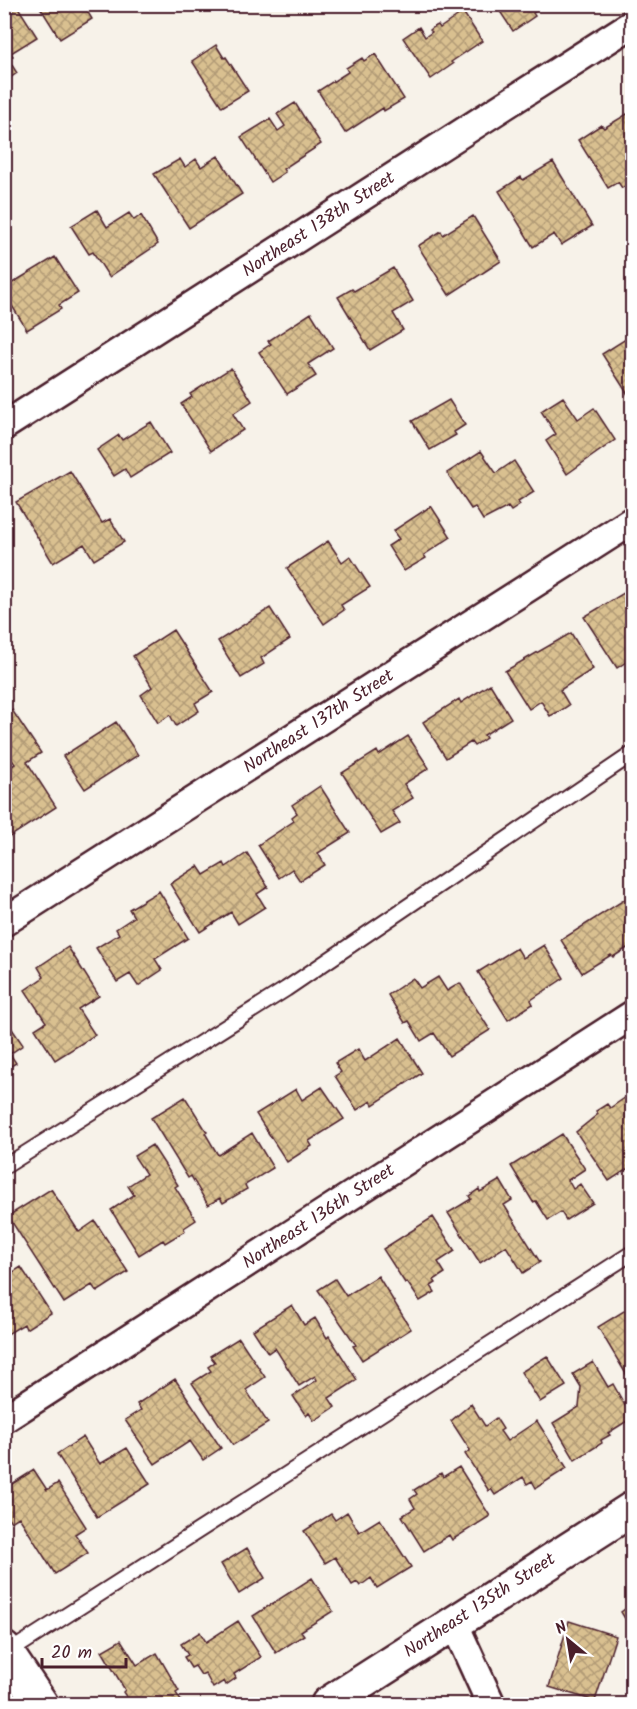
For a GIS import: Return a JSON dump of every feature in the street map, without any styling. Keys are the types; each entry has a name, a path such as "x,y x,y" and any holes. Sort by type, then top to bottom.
{"main road":[{"name":"Northeast 135th Street","path":"328,1704 633,1509"},
{"path":"5,1653 41,1704"}],"street":[{"name":"Northeast 138th Street","path":"4,426 633,24"},
{"name":"Northeast 137th Street","path":"4,922 633,521"},
{"name":"Northeast 136th Street","path":"4,1419 633,1015"},
{"path":"454,1623 491,1704"}],"lane":[{"path":"4,1167 286,989 633,754"},
{"path":"5,1653 633,1253"}],"building":[{"path":"8,4 16,4 37,37 11,53 13,56 8,59 17,73 4,82 4,7"},
{"path":"38,4 83,4 92,19 60,39"},
{"path":"495,4 546,4 533,13 535,16 513,31"},
{"path":"463,12 482,41 431,79 403,38 419,27 425,37 432,32 430,30 434,27 438,25 440,28"},
{"path":"216,45 248,91 222,107 192,61"},
{"path":"375,54 404,99 384,111 383,108 345,133 318,91 348,72 346,68 362,58 364,61"},
{"path":"295,103 321,144 283,169 285,172 270,182 241,137 270,119 278,131 285,126 277,114"},
{"path":"632,111 632,182 622,188 618,182 608,188 578,140 601,125 604,128"},
{"path":"218,156 242,194 189,228 154,174 180,159 185,167 196,159 201,167"},
{"path":"553,162 592,226 561,245 554,234 533,247 499,191 521,177 523,180"},
{"path":"97,210 107,227 129,213 134,220 141,215 158,244 109,277 93,252 89,254 71,226"},
{"path":"473,216 501,261 449,295 418,246 441,231 443,235"},
{"path":"55,257 78,293 59,305 61,309 27,330 4,293 4,288"},
{"path":"393,268 413,301 393,313 403,330 370,350 338,297 352,289 354,291"},
{"path":"311,313 333,348 308,364 316,376 287,394 259,352 271,344 268,341"},
{"path":"632,335 632,401 602,354"},
{"path":"231,368 252,401 233,414 243,430 211,451 181,404 192,397 190,394"},
{"path":"563,397 578,419 594,408 615,440 567,474 546,441 556,434 541,411"},
{"path":"449,400 465,425 454,432 456,435 430,450 412,421"},
{"path":"151,422 170,453 130,478 125,469 114,476 97,450 119,435 122,440"},
{"path":"481,451 496,473 514,461 534,492 518,502 520,505 511,511 508,507 483,520 475,507 471,509 447,473"},
{"path":"70,471 102,523 110,519 124,542 94,560 84,544 53,563 16,502"},
{"path":"431,506 451,537 424,555 426,558 404,571 388,546 399,539 393,531"},
{"path":"328,541 342,562 350,556 370,587 341,605 344,610 324,624 287,568"},
{"path":"632,588 632,658 617,668 584,617"},
{"path":"270,608 290,639 261,658 264,664 241,678 218,641"},
{"path":"173,630 213,692 195,703 199,711 176,726 170,715 158,723 141,695 152,687 133,656"},
{"path":"571,633 593,669 560,690 569,705 560,711 550,716 541,701 529,709 505,671"},
{"path":"490,684 511,718 484,735 486,738 474,746 471,742 446,758 423,722 459,699 461,703"},
{"path":"12,710 41,753 27,762 56,807 5,840 4,771 15,764 5,750 12,746 4,735 4,715"},
{"path":"116,722 138,755 85,789 63,756"},
{"path":"408,736 429,768 404,784 413,798 392,811 400,823 381,834 342,773 377,751 379,755"},
{"path":"320,786 350,833 318,853 325,865 300,881 292,869 279,878 258,845 294,821 292,817 297,813 292,805"},
{"path":"247,853 268,887 257,894 265,907 238,924 231,912 200,932 170,884 198,866 204,875 224,863 226,867"},
{"path":"159,891 188,938 155,959 162,970 138,986 130,974 117,982 96,948 119,934 116,929 134,917 129,909"},
{"path":"630,896 632,945 582,973 561,940"},
{"path":"544,945 564,978 531,1000 533,1004 508,1020 478,972 517,948 523,958"},
{"path":"68,947 99,996 78,1009 95,1035 55,1060 35,1029 46,1022 25,990 44,977 38,967"},
{"path":"438,977 447,991 460,983 490,1030 449,1056 434,1033 421,1041 409,1021 405,1023 388,995 413,978 420,988"},
{"path":"4,1017 23,1045 10,1054 16,1063 4,1070"},
{"path":"400,1038 422,1073 373,1105 371,1101 357,1110 335,1076 341,1072 335,1063 358,1049 365,1061"},
{"path":"322,1087 344,1119 309,1141 312,1146 287,1162 256,1114 296,1089 302,1100"},
{"path":"629,1095 632,1101 632,1166 609,1181 576,1132 598,1114 596,1111 607,1104 610,1108"},
{"path":"185,1097 207,1132 205,1133 218,1155 252,1133 273,1168 245,1185 247,1189 223,1203 220,1198 208,1205 191,1176 188,1178 151,1118"},
{"path":"562,1134 585,1169 568,1180 573,1189 580,1184 593,1203 566,1220 561,1212 548,1220 536,1201 533,1202 511,1166"},
{"path":"152,1145 178,1185 175,1187 196,1220 184,1228 185,1231 165,1243 163,1240 139,1255 111,1210 134,1195 128,1186 146,1174 134,1156"},
{"path":"500,1180 512,1200 504,1205 540,1262 523,1273 506,1246 480,1263 448,1213 471,1199 469,1196 479,1189 480,1192"},
{"path":"51,1189 79,1232 95,1221 128,1272 97,1292 92,1285 64,1303 8,1216"},
{"path":"433,1217 455,1251 438,1262 445,1273 434,1280 436,1283 431,1286 435,1292 420,1301 383,1249"},
{"path":"21,1267 51,1313 26,1329 24,1324 4,1336 4,1278"},
{"path":"378,1276 411,1329 362,1360 353,1346 356,1345 318,1290 335,1279 346,1296"},
{"path":"292,1305 304,1325 315,1318 357,1380 329,1398 335,1407 314,1421 309,1413 306,1416 293,1396 317,1380 315,1376 299,1386 275,1348 268,1353 253,1330"},
{"path":"632,1306 632,1384 598,1327"},
{"path":"239,1338 265,1377 246,1390 268,1423 233,1445 192,1383 211,1371 208,1367 215,1362 210,1356"},
{"path":"547,1356 566,1386 540,1402 521,1372"},
{"path":"593,1362 608,1387 613,1384 632,1418 608,1433 610,1435 601,1440 602,1443 575,1460 553,1423 579,1407 581,1387 573,1374"},
{"path":"175,1379 221,1448 203,1460 190,1441 155,1464 125,1420 141,1410 137,1404"},
{"path":"471,1404 485,1426 496,1418 503,1429 500,1431 507,1441 537,1421 567,1468 536,1488 532,1481 527,1484 523,1477 495,1495 491,1489 489,1491 465,1454 470,1450 451,1421"},
{"path":"83,1437 100,1464 127,1448 150,1484 97,1517 57,1454"},
{"path":"459,1467 490,1516 452,1540 449,1535 424,1551 402,1516 415,1508 410,1499 417,1494 414,1490 441,1473 443,1477"},
{"path":"34,1470 47,1490 58,1483 86,1527 75,1534 88,1553 55,1574 19,1517 11,1522 4,1511 4,1489"},
{"path":"347,1512 359,1532 380,1519 411,1567 377,1588 371,1578 360,1586 357,1582 352,1585 335,1557 325,1563 304,1531 331,1514 335,1520"},
{"path":"247,1548 265,1578 239,1594 221,1564"},
{"path":"312,1578 333,1611 301,1631 304,1635 276,1653 253,1616"},
{"path":"632,1604 632,1630 621,1612"},
{"path":"238,1621 261,1657 234,1674 236,1678 226,1685 224,1681 213,1688 205,1673 201,1675 195,1666 191,1668 184,1657 188,1655 181,1644 200,1632 206,1642"},
{"path":"569,1621 616,1636 595,1701 549,1687"},
{"path":"121,1640 137,1665 157,1653 179,1691 176,1693 183,1704 131,1704 102,1651"}]}
